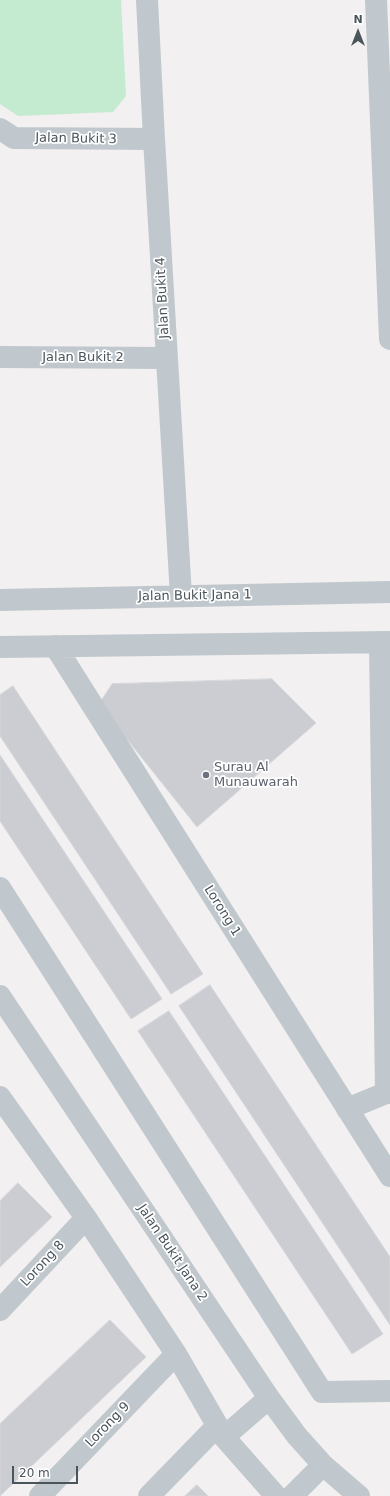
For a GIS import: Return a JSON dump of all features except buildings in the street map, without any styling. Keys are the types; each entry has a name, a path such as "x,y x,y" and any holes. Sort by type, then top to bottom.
{"street":[{"name":"Jalan Bukit 4","path":"147,0 166,358 181,596"},
{"path":"376,0 390,339"},
{"name":"Jalan Bukit 3","path":"0,129 14,138 154,139"},
{"name":"Jalan Bukit 2","path":"0,357 166,358"},
{"name":"Jalan Bukit Jana 1","path":"0,600 390,592"},
{"path":"0,647 385,642 388,1093 347,1109"},
{"name":"Lorong 1","path":"55,646 390,1176"},
{"path":"0,888 322,1392 390,1391"},
{"name":"Jalan Bukit Jana 2","path":"0,996 269,1398 297,1436 323,1465 359,1496"},
{"path":"0,1097 86,1218 176,1354 220,1432 276,1496"},
{"name":"Lorong 8","path":"0,1310 86,1218"},
{"name":"Lorong 9","path":"40,1496 176,1354"},
{"path":"149,1496 220,1432 269,1398"},
{"path":"292,1496 323,1465"}],"green space":[{"path":"0,0 121,0 126,96 113,112 18,116 0,104"}],"place":[{"name":"Surau Al Munauwarah","path":"206,775"}]}
